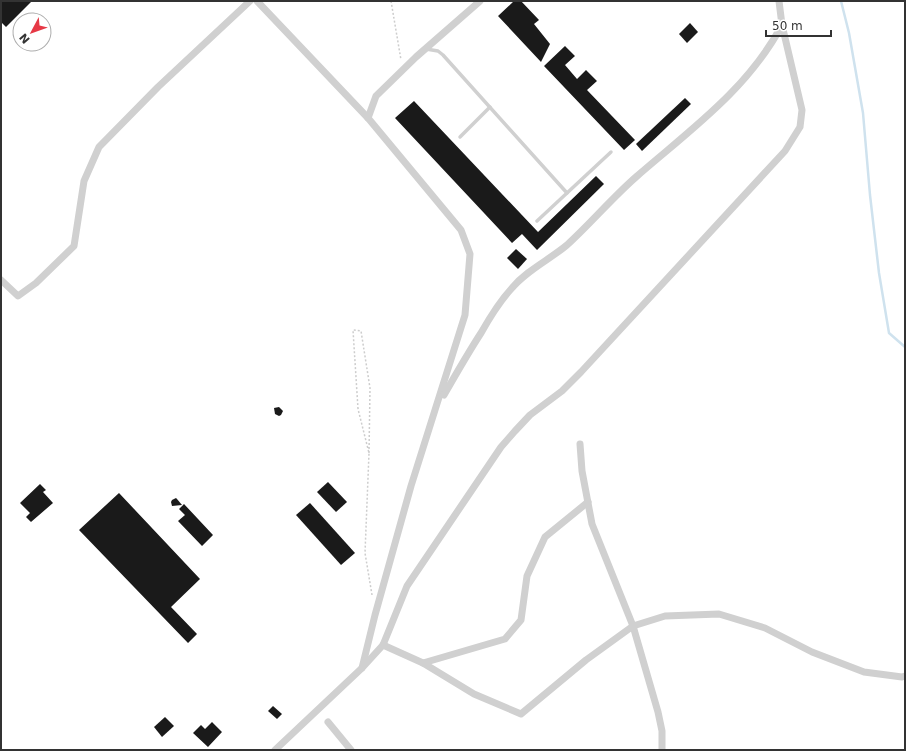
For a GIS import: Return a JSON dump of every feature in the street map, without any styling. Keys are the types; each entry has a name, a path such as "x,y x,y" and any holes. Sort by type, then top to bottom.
{"street":[{"path":"1,280 18,296 36,283 74,246 84,181 99,147 158,87 250,1"},
{"path":"257,1 368,118 461,230 470,254 465,315 437,408 424,441 375,615 362,668"},
{"path":"368,118 376,96 402,70 480,1"},
{"path":"275,750 362,668 383,646 407,586 501,447 530,415 562,391 581,372 785,151 800,127 802,110 782,25 779,1"},
{"path":"437,408 493,312 512,287 531,270 558,252 590,223 634,179 723,103 759,60 782,25"},
{"path":"580,444 582,471 592,524 634,626 658,712 662,731 662,750"},
{"path":"423,664 505,639 521,620 528,576 545,537 588,502"},
{"path":"383,646 423,664 474,694 521,714 586,660 634,626 665,616 719,614 765,628 812,652 864,672 902,677 905,676"},
{"path":"328,722 351,750"}],"lane":[{"path":"425,49 434,50 443,55 567,193"},
{"path":"460,137 490,107"},
{"path":"537,221 611,152"}],"path":[{"path":"391,1 402,70"},
{"path":"369,453 358,409 353,330 361,331 370,388 369,453 365,553 372,599"}],"building":[{"path":"1,1 32,1 21,12 12,12 12,21 6,27 1,22"},
{"path":"514,1 521,1 539,20 534,24 550,44 541,62 498,16"},
{"path":"690,23 698,32 687,43 679,34"},
{"path":"565,46 575,56 565,65 577,79 586,70 597,81 587,90 635,140 624,150 544,66"},
{"path":"685,98 691,104 642,151 636,144"},
{"path":"414,101 538,232 596,176 604,184 537,250 522,234 512,243 395,118"},
{"path":"516,249 527,259 518,269 507,258"},
{"path":"279,407 283,411 279,416 275,414 274,408"},
{"path":"328,482 347,502 336,512 317,492"},
{"path":"40,484 46,490 43,492 53,503 31,522 26,517 30,513 20,503"},
{"path":"119,493 200,579 171,607 197,634 188,643 79,530"},
{"path":"176,498 182,505 172,506 172,500"},
{"path":"310,503 355,553 341,565 296,515"},
{"path":"184,504 213,535 202,546 178,521 185,515 179,509"},
{"path":"273,706 282,714 277,719 268,711"},
{"path":"165,717 174,726 162,737 154,727"},
{"path":"212,722 222,732 208,747 193,733 201,725 205,729"}],"waterway":[{"path":"841,1 849,33 863,113 879,273 889,333 905,347"}]}
